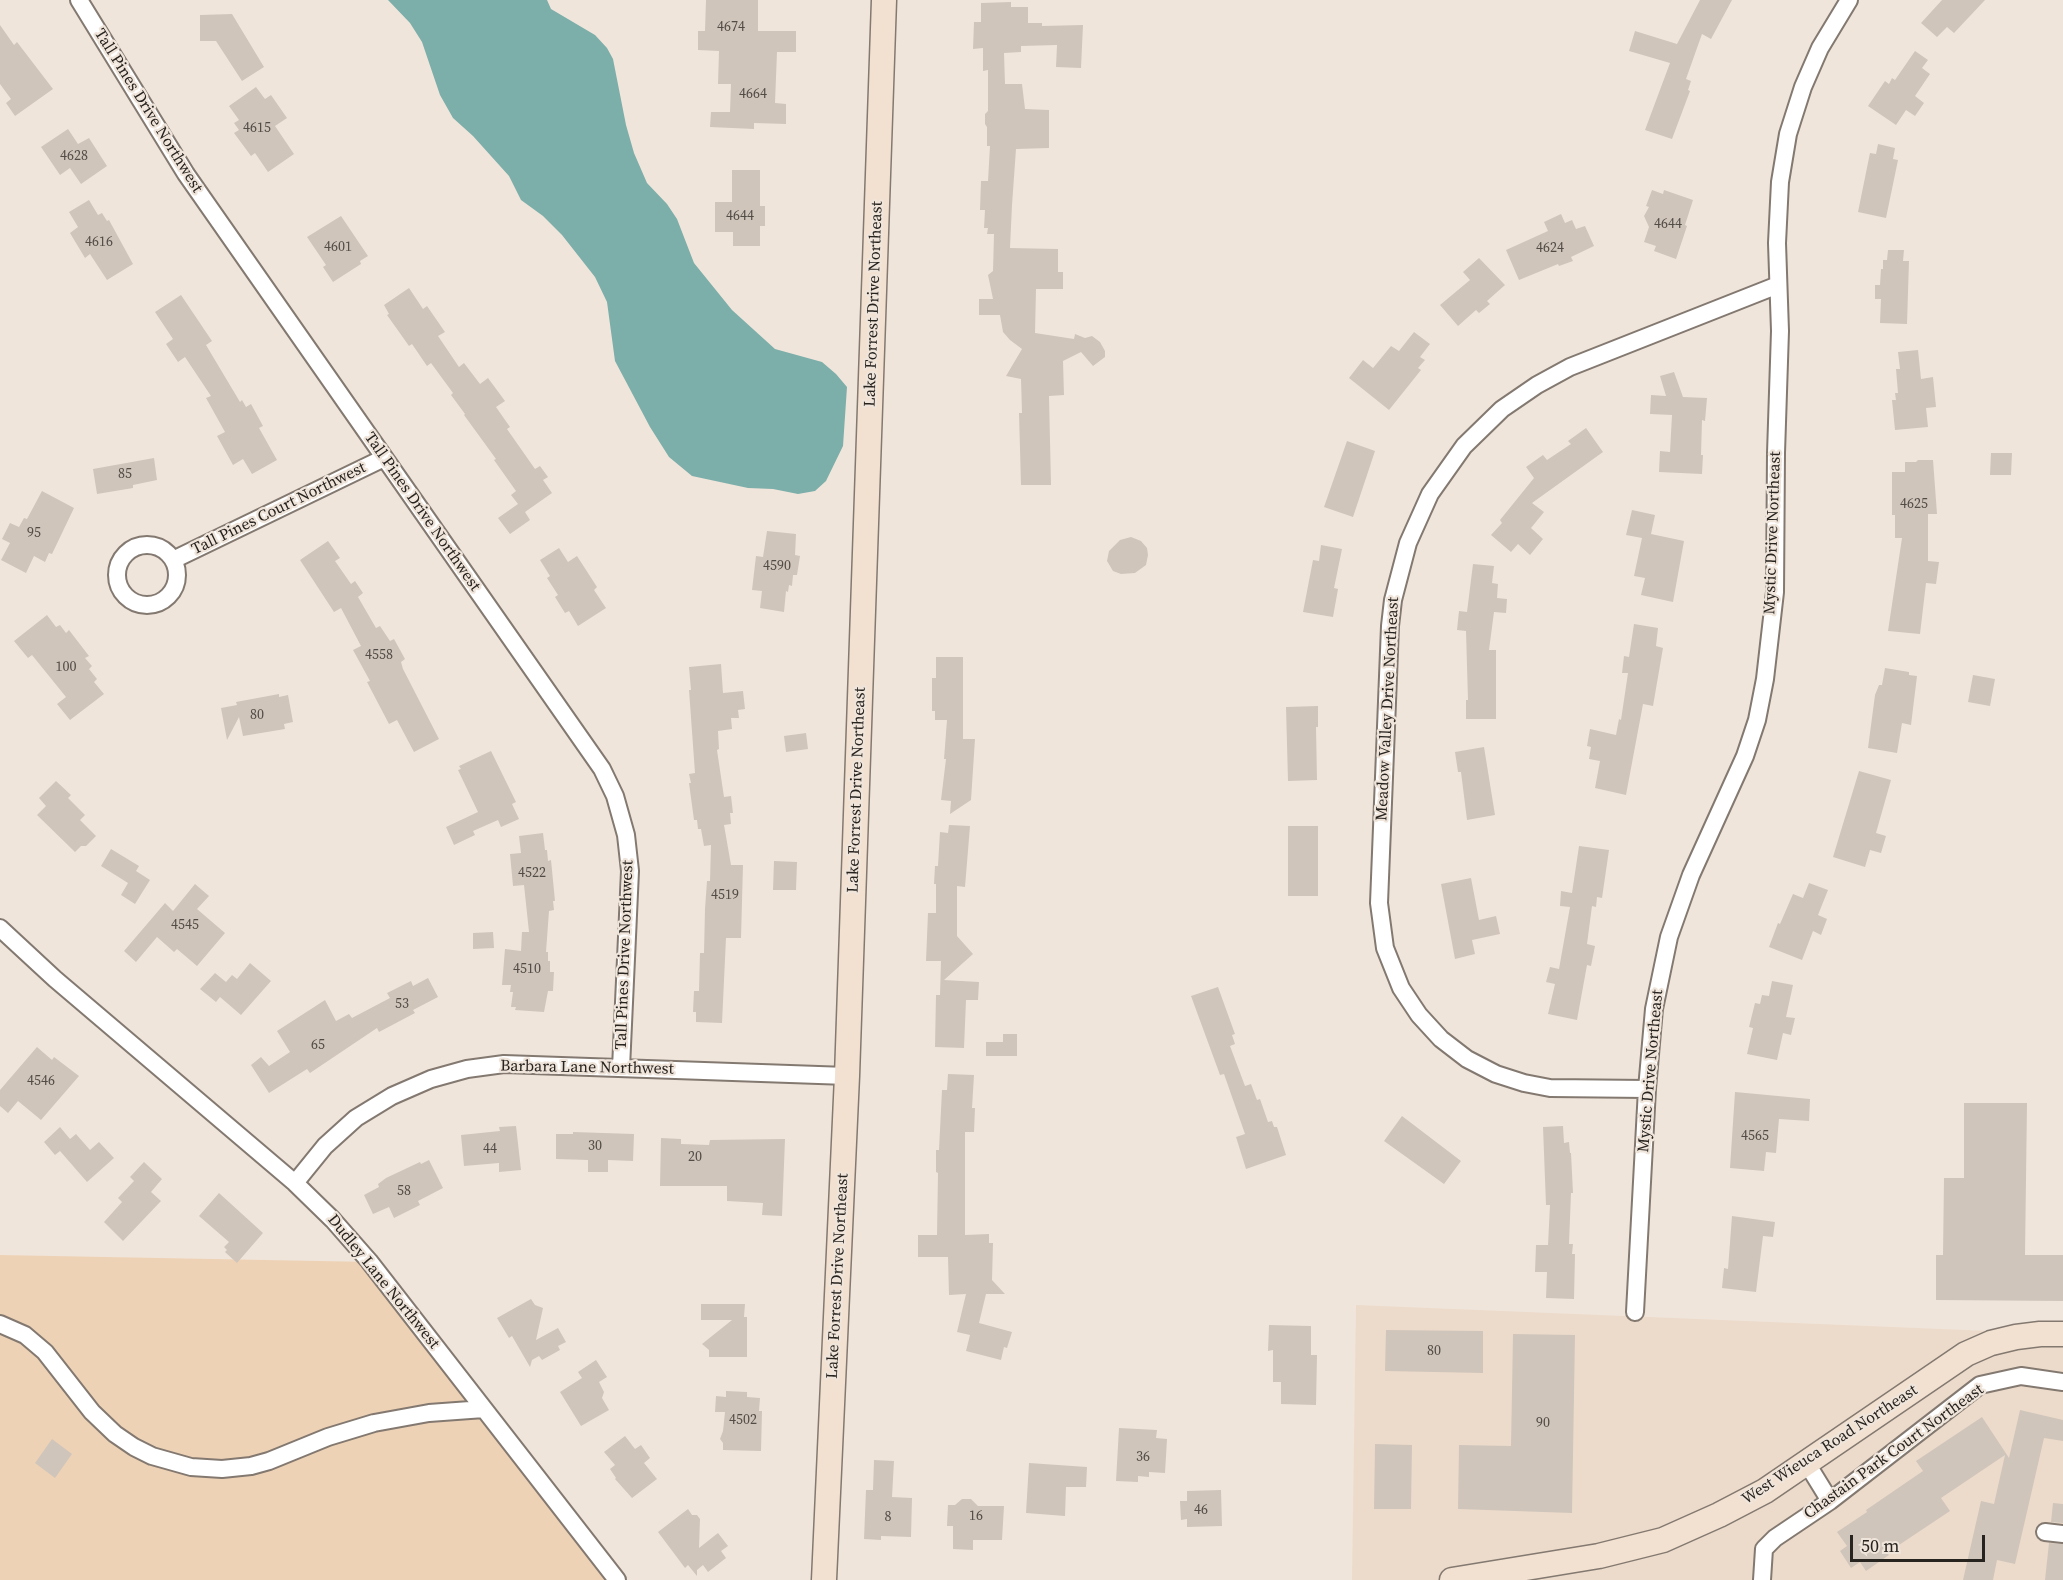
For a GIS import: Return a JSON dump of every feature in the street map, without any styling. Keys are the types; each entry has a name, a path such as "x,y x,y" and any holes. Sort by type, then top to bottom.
{"street":[{"name":"Tall Pines Drive Northwest","path":"79,0 186,174 602,769 615,796 626,835 630,871 621,1068"},
{"name":"Lake Forrest Drive Northeast","path":"824,1580 847,1076 884,0"},
{"name":"Mystic Drive Northeast","path":"1635,1312 1647,1089 1654,1009 1669,937 1691,874 1745,756 1757,720 1765,679 1774,592 1780,331 1777,243 1780,182 1788,134 1803,87 1820,48 1849,0"},
{"name":"Meadow Valley Drive Northeast","path":"1647,1089 1550,1088 1496,1074 1467,1059 1441,1040 1419,1015 1401,988 1385,948 1379,903 1393,600 1407,543 1430,494 1464,446 1502,409 1537,385 1570,367 1778,285"},
{"name":"Tall Pines Court Northwest","path":"174,560 384,458"},
{"name":"Dudley Lane Northwest","path":"0,928 55,980 295,1183 333,1220 369,1261 617,1580"},
{"name":"Barbara Lane Northwest","path":"295,1183 325,1146 356,1118 392,1096 431,1079 467,1069 504,1064 847,1076"},
{"path":"0,1324 25,1335 45,1352 93,1412 115,1434 152,1456 191,1467 222,1469 251,1466 328,1437 374,1424 429,1413 484,1409"},
{"name":"West Wieuca Road Northeast","path":"1452,1580 1599,1556 1663,1540 1765,1491 1966,1354 1991,1343 2016,1337 2063,1334"},
{"name":"Chastain Park Court Northeast","path":"1762,1580 1764,1549 1775,1538 1830,1501 1980,1385 2021,1376 2063,1382"},
{"path":"1806,1462 1830,1501"},
{"path":"2045,1532 2063,1534"}],"shaded area":[{"path":"0,1255 372,1262 610,1580 0,1580"},
{"path":"1356,1305 2063,1334 2063,1580 1352,1580"}],"water":[{"path":"388,0 547,0 551,9 595,35 607,48 613,59 634,153 647,183 667,204 677,219 694,263 732,310 775,349 822,362 847,387 843,446 826,481 815,491 798,494 773,489 748,488 692,476 669,457 650,427 615,361 607,302 595,277 562,235 543,216 521,200 509,176 473,136 453,118 440,95 422,42 410,23"}],"building":[{"path":"706,0 758,0 758,31 796,31 796,52 777,52 775,103 786,104 786,124 754,123 754,129 710,127 711,112 730,112 731,84 718,84 719,51 698,50 698,31 705,31"},
{"path":"1700,0 1732,0 1711,39 1702,34 1686,79 1691,81 1688,90 1690,91 1672,139 1645,130 1670,63 1629,51 1635,31 1677,44"},
{"path":"1942,0 1985,0 1954,33 1947,27 1937,37 1921,23"},
{"path":"1011,2 1011,7 1028,7 1028,23 1042,23 1042,26 1083,25 1081,68 1056,67 1057,45 1021,46 1021,52 1004,53 1005,84 1022,84 1025,109 1049,110 1049,148 1016,149 1012,205 1010,248 1058,249 1058,272 1063,272 1063,289 1036,289 1035,333 1074,339 1075,334 1085,338 1092,336 1100,342 1105,351 1105,357 1093,366 1081,352 1063,361 1064,395 1049,396 1051,485 1021,485 1019,413 1022,413 1021,379 1006,376 1022,349 1003,332 1000,315 979,315 979,299 993,299 988,275 993,271 994,234 987,234 988,228 984,228 985,210 980,210 981,181 988,181 990,146 987,146 985,124 985,114 988,111 988,70 983,71 983,48 973,49 974,22 981,22 981,3"},
{"path":"232,14 264,67 242,81 216,41 200,41 200,15"},
{"path":"0,25 14,45 17,42 53,89 15,116 6,103 11,99 0,84"},
{"path":"1915,51 1928,60 1922,68 1930,74 1915,96 1924,103 1915,116 1906,110 1896,125 1868,106 1885,81 1889,84 1892,78 1895,80"},
{"path":"256,87 265,99 271,95 287,118 275,126 294,154 268,172 255,153 251,156 234,133 239,130 234,123 239,120 229,106"},
{"path":"68,129 78,144 89,138 107,166 81,184 70,168 60,175 41,147"},
{"path":"1878,144 1895,148 1893,159 1898,160 1886,218 1858,212 1870,153 1876,154"},
{"path":"732,170 760,170 760,206 765,206 765,226 760,226 760,246 733,246 733,232 715,232 715,202 732,202"},
{"path":"1652,190 1663,194 1664,190 1693,200 1676,259 1654,251 1656,246 1644,242 1649,227 1644,216 1649,207 1646,206"},
{"path":"89,200 98,215 102,213 107,221 109,220 133,264 107,280 90,254 85,258 70,233 78,227 69,212"},
{"path":"1561,214 1565,223 1572,220 1576,229 1585,226 1594,246 1571,257 1573,261 1559,266 1558,264 1519,280 1506,250 1548,231 1544,222"},
{"path":"341,216 368,256 360,261 361,264 333,282 323,267 326,265 307,237"},
{"path":"1888,250 1904,250 1903,261 1909,261 1907,324 1880,323 1881,299 1875,299 1875,285 1880,285 1883,260 1887,260"},
{"path":"1479,258 1505,285 1487,301 1490,304 1479,313 1476,310 1458,326 1440,305 1470,280 1463,272"},
{"path":"409,288 423,309 427,306 445,332 438,336 459,367 464,363 480,384 488,378 505,401 496,407 510,427 507,429 535,469 540,466 548,477 543,480 552,493 525,512 530,520 510,534 498,518 518,504 511,495 516,491 451,395 453,393 431,363 427,366 412,344 409,346 387,315 389,314 384,305"},
{"path":"181,295 212,341 206,345 240,402 242,400 246,407 251,404 263,426 259,428 277,460 252,474 243,459 233,465 217,436 225,432 206,398 211,396 185,357 178,362 166,344 173,339 155,312"},
{"path":"1414,332 1430,344 1420,357 1425,360 1418,368 1421,370 1389,410 1349,378 1363,360 1373,368 1391,346 1399,351"},
{"path":"1918,350 1921,379 1933,377 1936,407 1926,408 1928,427 1895,430 1892,400 1896,400 1895,393 1898,393 1896,369 1900,369 1898,352"},
{"path":"1674,372 1683,397 1707,398 1705,421 1702,420 1702,474 1659,472 1660,451 1670,452 1672,415 1650,414 1651,395 1666,396 1660,376"},
{"path":"1586,428 1603,452 1532,503 1544,512 1531,528 1543,539 1530,555 1518,544 1511,552 1491,535 1502,523 1500,520 1534,478 1526,467 1543,455 1547,460 1571,444 1568,441"},
{"path":"1347,441 1375,451 1353,517 1324,507"},
{"path":"1991,453 2012,453 2011,475 1990,475"},
{"path":"154,458 157,480 133,485 133,488 97,494 93,469"},
{"path":"1933,460 1937,514 1928,514 1928,561 1939,562 1936,584 1926,583 1920,634 1888,631 1902,538 1895,538 1895,515 1892,515 1892,472 1905,472 1905,462"},
{"path":"42,491 74,508 52,554 49,553 45,562 34,556 26,573 1,560 10,543 2,539 10,523 19,527 24,518 27,519"},
{"path":"1632,510 1655,515 1651,534 1684,541 1673,602 1641,595 1645,578 1634,576 1642,538 1626,535"},
{"path":"767,531 796,534 795,555 800,556 797,575 793,575 792,586 789,585 788,592 786,591 784,612 760,608 762,591 752,590 756,556 763,557"},
{"path":"1131,537 1141,541 1147,548 1146,565 1135,573 1121,574 1113,571 1107,561 1109,551 1120,540"},
{"path":"328,541 340,558 335,561 351,584 355,581 363,593 358,597 376,628 380,626 390,641 394,639 405,659 401,662 403,669 439,739 414,752 397,720 389,724 367,682 370,681 353,650 361,646 341,608 334,612 300,560"},
{"path":"1321,545 1342,549 1334,588 1338,589 1333,617 1303,612 1313,560 1319,561"},
{"path":"559,548 568,562 577,556 597,587 594,590 606,608 578,626 569,611 565,613 555,597 558,595 547,578 550,576 540,560"},
{"path":"1473,564 1494,566 1492,583 1498,584 1497,598 1507,599 1506,613 1494,612 1489,650 1496,650 1496,719 1466,719 1466,700 1468,700 1466,631 1457,630 1459,611 1467,612"},
{"path":"47,615 56,627 60,625 66,633 69,630 89,656 85,658 92,666 89,669 97,679 94,682 104,694 70,720 57,704 66,697 32,655 28,658 14,641"},
{"path":"1634,624 1658,628 1656,646 1663,648 1653,706 1643,704 1626,795 1595,788 1600,761 1589,759 1591,747 1587,746 1590,729 1616,735 1619,719 1621,720 1628,673 1622,673 1624,656 1629,657"},
{"path":"936,657 963,657 963,739 975,739 971,800 950,814 951,801 941,800 946,759 944,759 947,720 935,720 935,711 932,711 932,678 936,678"},
{"path":"721,664 723,693 743,691 745,709 738,710 739,718 731,718 732,729 718,731 719,749 717,750 724,797 731,796 733,813 730,813 731,824 724,825 731,865 743,865 741,938 726,938 722,1023 696,1022 696,1012 693,1012 694,991 699,991 700,953 704,953 705,909 707,881 710,881 711,845 704,846 701,829 698,829 697,820 694,820 689,783 691,783 689,774 695,773 689,667"},
{"path":"1885,668 1909,672 1909,675 1917,676 1911,725 1902,723 1897,753 1868,748 1875,695 1879,685 1882,685"},
{"path":"1973,675 1995,679 1990,706 1968,702"},
{"path":"279,694 279,697 288,695 293,722 284,724 285,729 243,736 239,717 227,740 221,708 237,705 236,702"},
{"path":"1318,706 1317,780 1288,781 1286,707"},
{"path":"806,733 808,749 786,752 784,736"},
{"path":"1484,747 1495,815 1467,820 1461,772 1458,772 1455,752"},
{"path":"491,751 516,802 512,804 519,819 501,827 498,820 473,831 475,835 454,845 446,827 478,812 458,770 461,769 459,766"},
{"path":"1859,771 1891,780 1876,833 1886,836 1881,853 1870,850 1865,867 1833,857"},
{"path":"56,781 71,795 68,798 85,815 80,820 96,836 86,846 81,846 75,852 37,815 46,806 39,798"},
{"path":"949,825 970,826 965,887 957,886 957,936 973,954 944,980 979,982 978,1000 966,1000 964,1048 935,1047 936,995 940,995 941,961 926,961 928,913 936,913 936,884 934,884 935,866 938,866 940,832 948,833"},
{"path":"1288,826 1318,826 1318,896 1288,896"},
{"path":"543,833 548,861 551,860 555,901 553,901 554,910 549,911 546,952 548,952 548,961 550,961 550,972 554,972 553,991 548,991 544,1012 515,1010 516,1007 511,1007 513,992 510,992 511,985 502,985 505,949 521,951 522,932 529,932 524,885 513,886 510,854 521,853 519,836"},
{"path":"1579,846 1609,850 1602,898 1597,897 1596,907 1592,906 1587,944 1595,946 1591,966 1587,965 1577,1020 1548,1014 1555,984 1546,982 1550,967 1559,969 1570,907 1560,906 1561,891 1572,893"},
{"path":"111,849 139,866 136,871 150,880 135,904 121,895 128,883 101,866"},
{"path":"774,861 797,862 796,890 773,890"},
{"path":"1471,878 1479,920 1496,916 1500,934 1472,940 1475,954 1455,959 1441,884"},
{"path":"1809,883 1828,890 1818,915 1827,919 1821,935 1813,931 1802,960 1769,947 1793,894 1803,898"},
{"path":"195,884 209,896 197,909 225,933 197,966 177,949 174,952 157,937 136,962 124,951 165,903 173,911"},
{"path":"493,932 494,948 473,949 473,933"},
{"path":"250,963 271,981 241,1015 220,997 216,1002 200,989 215,973 226,982 232,975 237,979"},
{"path":"428,978 438,997 413,1010 415,1013 379,1032 377,1028 310,1073 307,1069 269,1093 251,1065 261,1057 269,1066 290,1052 277,1031 325,1000 336,1021 349,1014 352,1018 390,998 387,993 411,981 413,986"},
{"path":"1772,981 1793,985 1786,1017 1795,1018 1791,1035 1783,1033 1777,1060 1747,1054 1753,1028 1749,1027 1755,1003 1760,1004 1762,995 1769,996"},
{"path":"1218,987 1235,1034 1232,1035 1235,1044 1230,1046 1245,1086 1251,1084 1257,1100 1260,1099 1268,1122 1272,1121 1274,1127 1277,1127 1286,1155 1246,1169 1236,1137 1245,1134 1224,1074 1220,1075 1191,996"},
{"path":"1003,1034 1017,1034 1017,1056 986,1056 986,1042 1003,1042"},
{"path":"37,1047 52,1060 54,1057 79,1076 41,1120 18,1101 8,1113 0,1106 0,1090"},
{"path":"948,1074 974,1075 972,1108 975,1108 974,1132 965,1132 965,1235 989,1234 989,1243 993,1243 992,1280 1005,1294 986,1294 979,1323 1012,1332 1007,1348 1004,1347 1001,1360 966,1351 970,1335 957,1332 966,1294 949,1295 948,1257 918,1257 918,1235 937,1235 936,1150 939,1150 942,1090 947,1090"},
{"path":"1735,1092 1810,1099 1809,1121 1779,1119 1776,1153 1766,1152 1764,1171 1730,1168"},
{"path":"1964,1103 2027,1103 2025,1255 2063,1255 2063,1301 1936,1300 1936,1255 1943,1255 1944,1178 1964,1178"},
{"path":"1402,1116 1461,1161 1444,1184 1384,1141"},
{"path":"516,1126 521,1170 499,1172 499,1163 464,1166 461,1135 500,1131 499,1127"},
{"path":"1563,1126 1564,1143 1569,1142 1571,1153 1573,1193 1571,1193 1569,1244 1573,1244 1572,1254 1575,1254 1574,1299 1546,1298 1547,1272 1535,1272 1536,1245 1548,1245 1550,1205 1546,1205 1543,1127"},
{"path":"60,1127 70,1139 76,1134 90,1150 99,1142 114,1158 87,1182 60,1151 55,1155 44,1142"},
{"path":"573,1132 634,1134 633,1161 608,1160 608,1172 588,1172 588,1160 556,1159 556,1134 573,1134"},
{"path":"661,1138 681,1139 681,1144 709,1145 710,1140 785,1139 782,1216 762,1215 763,1203 727,1201 727,1186 660,1186"},
{"path":"429,1160 443,1188 418,1201 420,1205 394,1218 389,1207 373,1214 364,1195 379,1187 378,1184 386,1178"},
{"path":"144,1162 162,1179 151,1192 161,1201 123,1241 104,1222 122,1202 118,1198 134,1181 130,1177"},
{"path":"219,1193 263,1233 237,1263 225,1252 227,1250 224,1247 229,1242 199,1216"},
{"path":"1732,1216 1775,1222 1773,1237 1763,1236 1756,1292 1722,1288 1724,1268 1728,1269"},
{"path":"531,1299 535,1305 543,1308 536,1340 558,1328 566,1342 558,1346 560,1350 542,1360 539,1356 532,1360 530,1367 512,1336 509,1338 497,1318"},
{"path":"701,1304 745,1304 747,1357 709,1357 709,1350 702,1344 732,1320 701,1320"},
{"path":"1269,1325 1311,1326 1311,1355 1317,1355 1316,1405 1281,1404 1281,1382 1273,1382 1273,1350 1268,1351"},
{"path":"1386,1330 1483,1331 1483,1373 1385,1371"},
{"path":"1513,1334 1575,1335 1572,1513 1458,1509 1459,1445 1511,1446"},
{"path":"596,1360 607,1377 599,1382 604,1392 602,1398 609,1410 581,1426 560,1392 582,1378 578,1372"},
{"path":"726,1391 747,1392 747,1397 760,1398 761,1451 723,1450 723,1443 720,1439 725,1412 715,1412 716,1396 726,1397"},
{"path":"2020,1410 2063,1420 2063,1441 2044,1438 2015,1564 1997,1560 1993,1580 1963,1580 1981,1501 1994,1504 2005,1455 1941,1498 1950,1511 1887,1553 1889,1555 1866,1571 1860,1562 1851,1568 1840,1551 1847,1546 1837,1532 1923,1471 1916,1461 1982,1417 2009,1458"},
{"path":"1119,1428 1157,1430 1156,1438 1167,1439 1165,1473 1149,1472 1149,1477 1138,1476 1138,1482 1116,1481"},
{"path":"625,1436 635,1449 641,1445 650,1458 644,1463 657,1479 632,1498 615,1479 610,1469 615,1465 604,1452"},
{"path":"52,1439 72,1454 55,1478 35,1463"},
{"path":"1375,1444 1412,1445 1411,1509 1374,1509"},
{"path":"874,1460 894,1461 892,1497 912,1498 911,1537 881,1536 881,1540 864,1539 866,1490 873,1490"},
{"path":"1029,1463 1087,1467 1086,1487 1066,1487 1065,1516 1026,1513"},
{"path":"1221,1490 1222,1526 1187,1527 1187,1519 1181,1520 1180,1501 1187,1501 1187,1491"},
{"path":"962,1499 971,1499 978,1506 1004,1506 1002,1540 973,1540 973,1550 953,1549 953,1526 947,1526 948,1505 955,1505"},
{"path":"2053,1503 2063,1504 2063,1523 2051,1522"},
{"path":"688,1509 692,1515 697,1515 700,1519 699,1548 718,1533 728,1546 721,1551 726,1558 708,1572 703,1565 697,1570 697,1576 688,1565 685,1568 658,1532"},
{"path":"2049,1543 2063,1544 2063,1580 2045,1580"}]}
